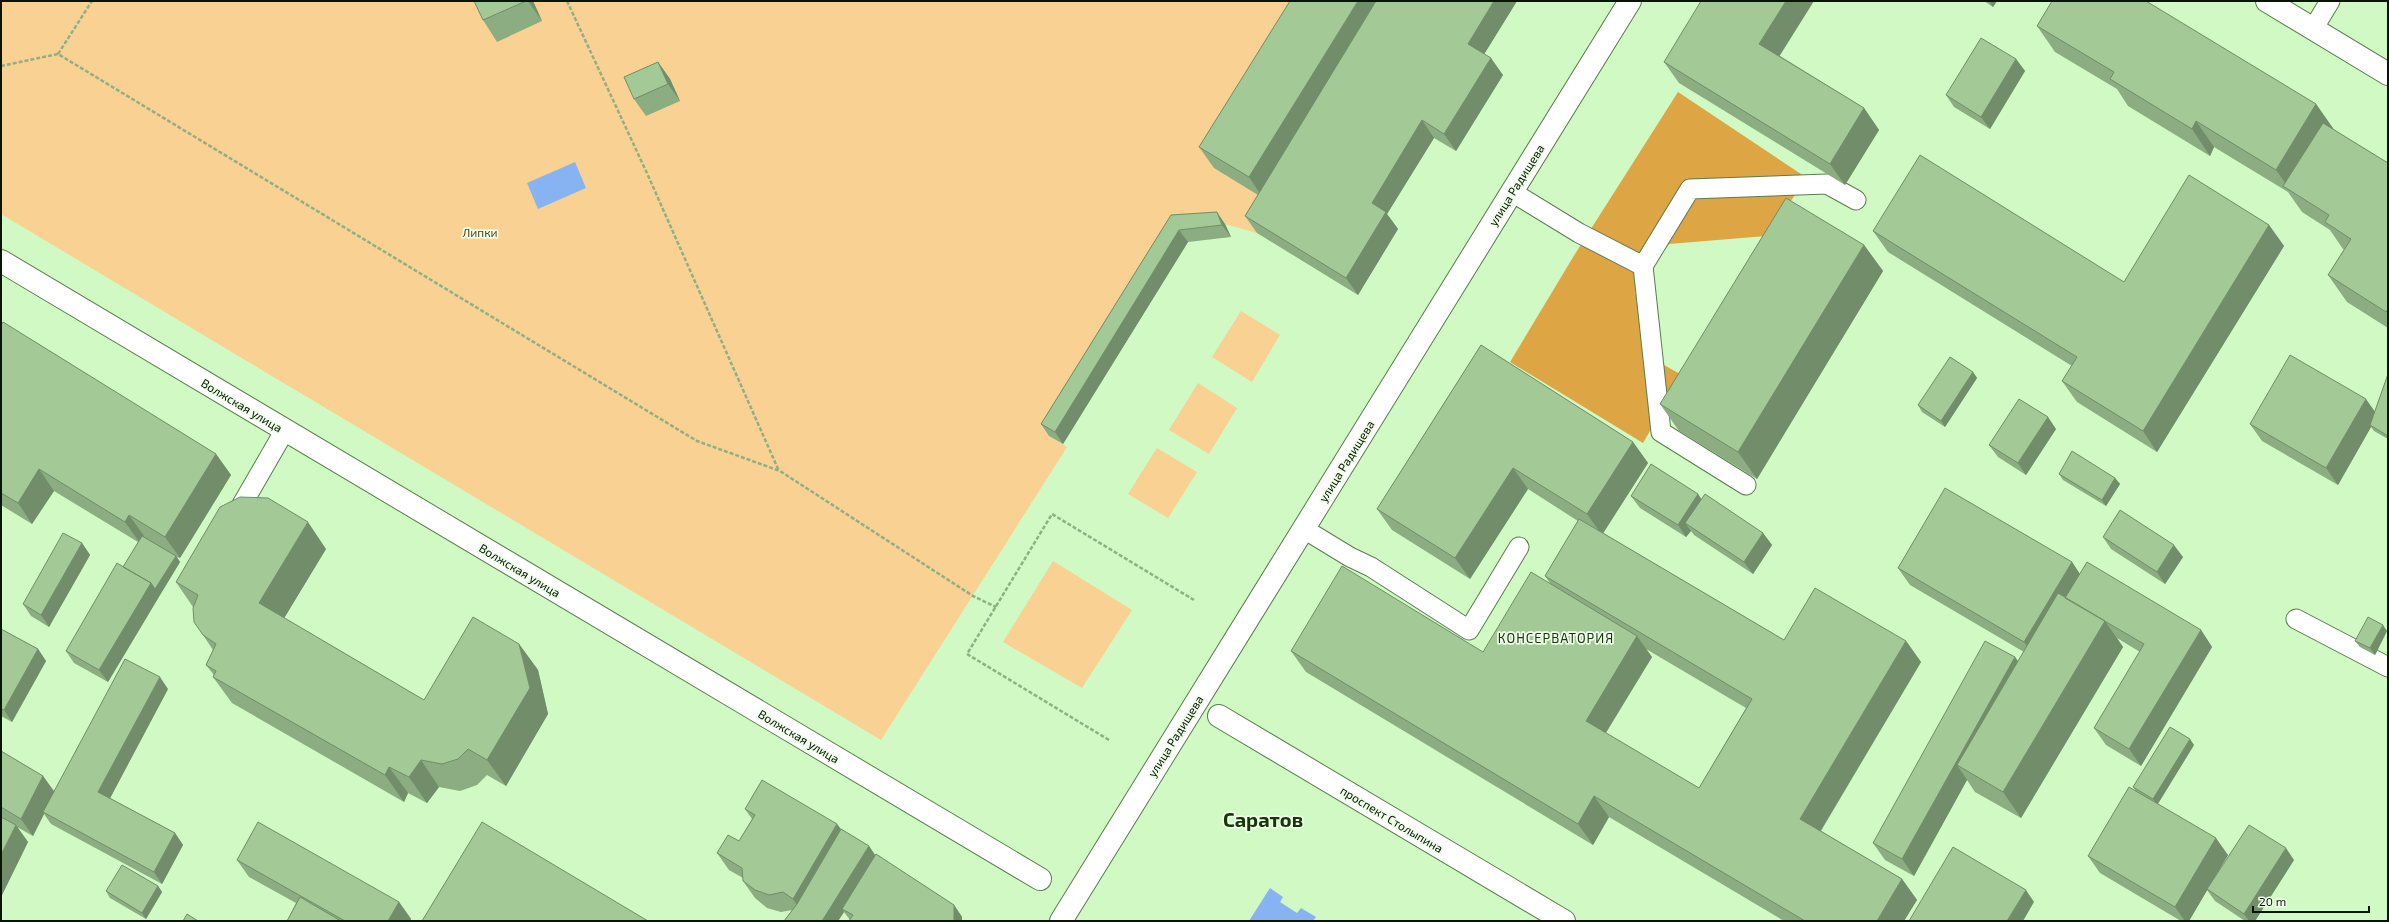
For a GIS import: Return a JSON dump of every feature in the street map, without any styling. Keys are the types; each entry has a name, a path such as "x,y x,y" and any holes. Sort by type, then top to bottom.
{"street":[{"name":"улица Радищева","path":"1061,921 1630,1"},
{"path":"2267,1 2388,74"},
{"name":"Волжская улица","path":"1,261 1040,879"},
{"name":"проспект Столыпина","path":"1219,716 1564,921"}],"lane":[{"path":"2312,29 2330,1"},
{"path":"1746,484 1661,432 1643,266 1690,189 1827,184 1856,200"},
{"path":"1512,192 1579,233 1643,266"},
{"path":"232,522 286,430"},
{"path":"1304,529 1350,557 1371,567 1469,630 1519,547"},
{"path":"2296,619 2388,667"}],"path":[{"path":"58,54 92,1"},
{"path":"567,1 646,171 780,471"},
{"path":"1,66 58,54 697,442 780,471 973,596 996,607"},
{"path":"1109,740 967,654 1052,514 1194,600"}],"green space":[{"name":"Липки","path":"1,1 1399,1 1257,233 1225,224 1179,227 1049,436 1067,447 881,740 1,214"},
{"path":"1241,311 1280,335 1252,382 1212,357"},
{"path":"1198,383 1237,408 1209,454 1169,430"},
{"path":"1157,448 1197,472 1168,518 1128,494"},
{"path":"1053,561 1132,610 1082,688 1003,642"}],"shaded area":[{"path":"1678,92 1807,178 1766,236 1669,244 1635,289 1644,354 1682,375 1643,443 1510,362 1575,254"}],"water":[{"path":"575,162 586,188 538,209 527,183"},
{"path":"1270,888 1283,897 1280,902 1297,913 1301,908 1316,917 1313,921 1249,921"}],"building":[{"path":"474,1 526,1 483,20"},
{"path":"1290,1 1358,1 1249,177 1199,147"},
{"path":"1376,1 1494,1 1468,44 1491,58 1444,134 1422,120 1372,203 1386,212 1346,278 1245,216"},
{"path":"1701,1 1786,1 1759,44 1864,108 1830,164 1664,62"},
{"path":"2052,1 2146,1 2316,104 2276,170 2196,121 2192,129 2110,79 2114,72 2037,26"},
{"path":"1981,38 2016,59 1981,117 1946,95"},
{"path":"658,62 668,84 634,99 624,77"},
{"path":"2323,123 2388,163 2388,309 2386,312 2328,275 2351,239 2325,222 2329,215 2283,186"},
{"path":"1920,155 2124,282 2189,175 2269,225 2143,431 2062,381 2077,357 1873,231"},
{"path":"1786,198 1864,245 1738,452 1660,404"},
{"path":"1217,212 1222,225 1179,230 1055,432 1041,424 1171,215"},
{"path":"3,322 216,454 165,537 129,515 125,522 39,469 18,503 1,493 1,325"},
{"path":"1481,345 1633,442 1587,514 1513,468 1455,558 1377,509"},
{"path":"2290,355 2366,399 2326,468 2250,424"},
{"path":"1950,357 1973,372 1941,421 1918,405"},
{"path":"2388,374 2388,436 2370,425"},
{"path":"2019,399 2048,417 2018,463 1989,445"},
{"path":"2072,451 2115,478 2102,500 2059,474"},
{"path":"1651,464 1698,494 1678,525 1631,496"},
{"path":"1945,488 2072,562 2024,642 1898,568"},
{"path":"1705,494 1763,533 1744,562 1685,523"},
{"path":"240,497 268,498 308,522 259,603 424,700 473,617 519,644 530,688 487,760 468,749 458,759 442,764 421,760 409,777 389,767 385,775 213,677 216,671 206,665 216,644 203,635 194,622 193,608 198,595 176,582 220,507"},
{"path":"2120,510 2174,545 2157,572 2103,537"},
{"path":"1579,519 1784,640 1815,588 1906,641 1800,819 1902,879 1877,921 1805,921 1594,796 1578,824 1291,651 1342,566 1483,652 1531,572 1637,636 1586,721 1699,788 1752,699 1545,576"},
{"path":"63,533 82,543 41,615 23,604"},
{"path":"142,536 176,556 155,589 151,583 123,567"},
{"path":"2087,562 2201,630 2129,749 2094,728 2144,644 2065,598"},
{"path":"117,563 151,583 99,670 66,651"},
{"path":"2058,593 2105,621 2003,792 1957,765"},
{"path":"2368,617 2383,625 2370,648 2355,641"},
{"path":"1,629 38,649 4,710 1,709"},
{"path":"1985,641 2015,657 1902,859 1873,843"},
{"path":"125,659 160,677 98,792 175,833 154,872 43,812"},
{"path":"2170,727 2190,739 2153,799 2133,787"},
{"path":"1,751 43,776 21,819 1,807"},
{"path":"762,780 837,824 793,899 783,892 769,895 755,890 743,881 742,868 717,853 728,835 739,841 755,815 745,809"},
{"path":"2129,787 2216,838 2175,907 2088,856"},
{"path":"1,817 16,825 1,855"},
{"path":"258,822 399,902 388,921 345,921 237,860"},
{"path":"482,822 648,921 422,921"},
{"path":"2249,825 2286,848 2244,914 2207,889"},
{"path":"841,829 869,846 822,921 784,921 797,904"},
{"path":"1953,847 2026,890 2007,921 1909,921"},
{"path":"876,854 954,905 954,921 849,921 853,915 842,909"},
{"path":"122,865 158,886 142,913 106,891"},
{"path":"300,897 341,921 287,921"},
{"path":"187,914 198,921 183,921"}],"district":[{"name":"КОНСЕРВАТОРИЯ","path":"1556,638"},
{"name":"Саратов","path":"1263,819"}]}
